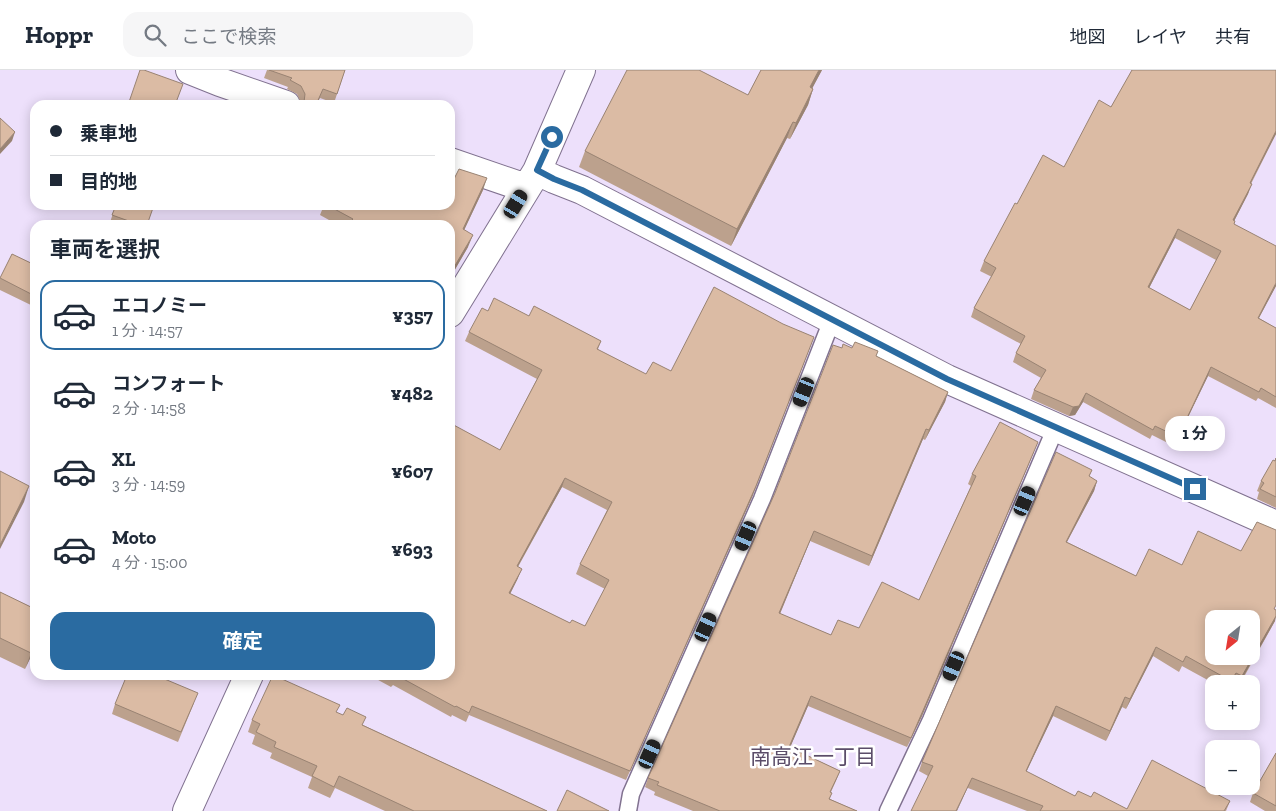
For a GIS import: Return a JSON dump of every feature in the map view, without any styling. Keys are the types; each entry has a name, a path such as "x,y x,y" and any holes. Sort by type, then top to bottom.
{"street":[{"path":"190,70 272,100"},
{"path":"455,305 531,179 581,70"},
{"path":"455,163 531,179 554,179 582,190 947,379 1276,525"},
{"path":"187,811 247,680"}],"lane":[{"path":"628,811 631,794 762,499 832,320"},
{"path":"888,811 938,702 1056,427"}],"building":[{"path":"140,70 183,84 177,100 130,100"},
{"path":"269,70 345,70 337,94 323,89 318,100 304,100 305,94 301,86 290,80 292,78"},
{"path":"627,70 699,70 748,95 761,70 819,70 810,87 813,89 796,123 793,122 737,229 585,151"},
{"path":"1132,70 1276,70 1276,131 1233,220 1235,221 1234,224 1276,246 1276,283 1258,318 1276,328 1276,397 1261,388 1259,392 1211,367 1178,437 1155,426 1153,430 1086,393 1079,406 1073,407 1034,390 1046,370 1016,353 1025,336 974,308 996,268 984,261 1043,155 1064,167 1099,100 1111,107","holes":["1178,229 1221,251 1190,310 1148,287"]},
{"path":"0,118 15,132 0,149"},
{"path":"459,169 487,178 463,229 473,235 455,266 455,220 352,220 336,210 455,210 455,177"},
{"path":"114,210 152,210 149,220 126,220 112,215"},
{"path":"12,254 30,263 30,293 0,278"},
{"path":"714,287 783,324 814,337 756,486 630,771 472,706 469,713 405,680 455,680 455,426 500,450 542,370 469,332 482,308 488,311 494,298 529,316 534,306 601,341 597,349 646,374 653,362 671,371","holes":["565,478 612,502 580,564 609,580 585,626 572,620 570,623 509,593 522,569 517,566"]},
{"path":"855,342 878,351 876,356 948,392 929,430 926,429 872,556 814,531 779,613 831,635 838,620 859,628 882,582 919,600 976,476 972,474 1000,422 1038,442 911,738 811,696 789,747 840,771 830,792 832,793 829,799 857,811 720,811 657,785 659,782 648,778 775,493 833,345 842,348 843,344 852,348"},
{"path":"1056,452 1092,470 1089,476 1097,481 1066,542 1136,576 1149,549 1182,565 1198,531 1241,551 1257,522 1276,530 1276,605 1274,609 1276,610 1276,616 1260,644 1260,610 1205,610 1205,665 1248,665 1243,675 1236,673 1235,675 1220,675 1186,656 1183,662 1156,647 1130,699 1125,697 1110,731 1056,706 1026,771 1075,796 1078,791 1091,797 1094,792 1127,809 1152,760 1205,788 1205,795 1219,795 1230,801 1224,811 1040,811 1043,806 972,778 956,811 911,811 933,766 922,762"},
{"path":"1276,458 1276,497 1260,489 1264,483 1261,481"},
{"path":"0,471 29,486 0,545"},
{"path":"0,592 30,607 30,653 0,638"},
{"path":"125,680 167,680 198,693 181,732 115,704"},
{"path":"271,680 284,680 340,705 336,712 343,715 347,708 366,717 362,725 547,811 414,811 339,776 334,787 312,776 317,766 274,747 276,742 256,732 260,724 252,720"},
{"path":"1276,753 1276,806 1257,795 1260,795 1260,781"},
{"path":"567,790 609,811 557,811"}],"district":[{"name":"南高江一丁目","path":"813,756"}],"route":[{"path":"552,137 537,170 582,190 947,379 1195,489"}]}
